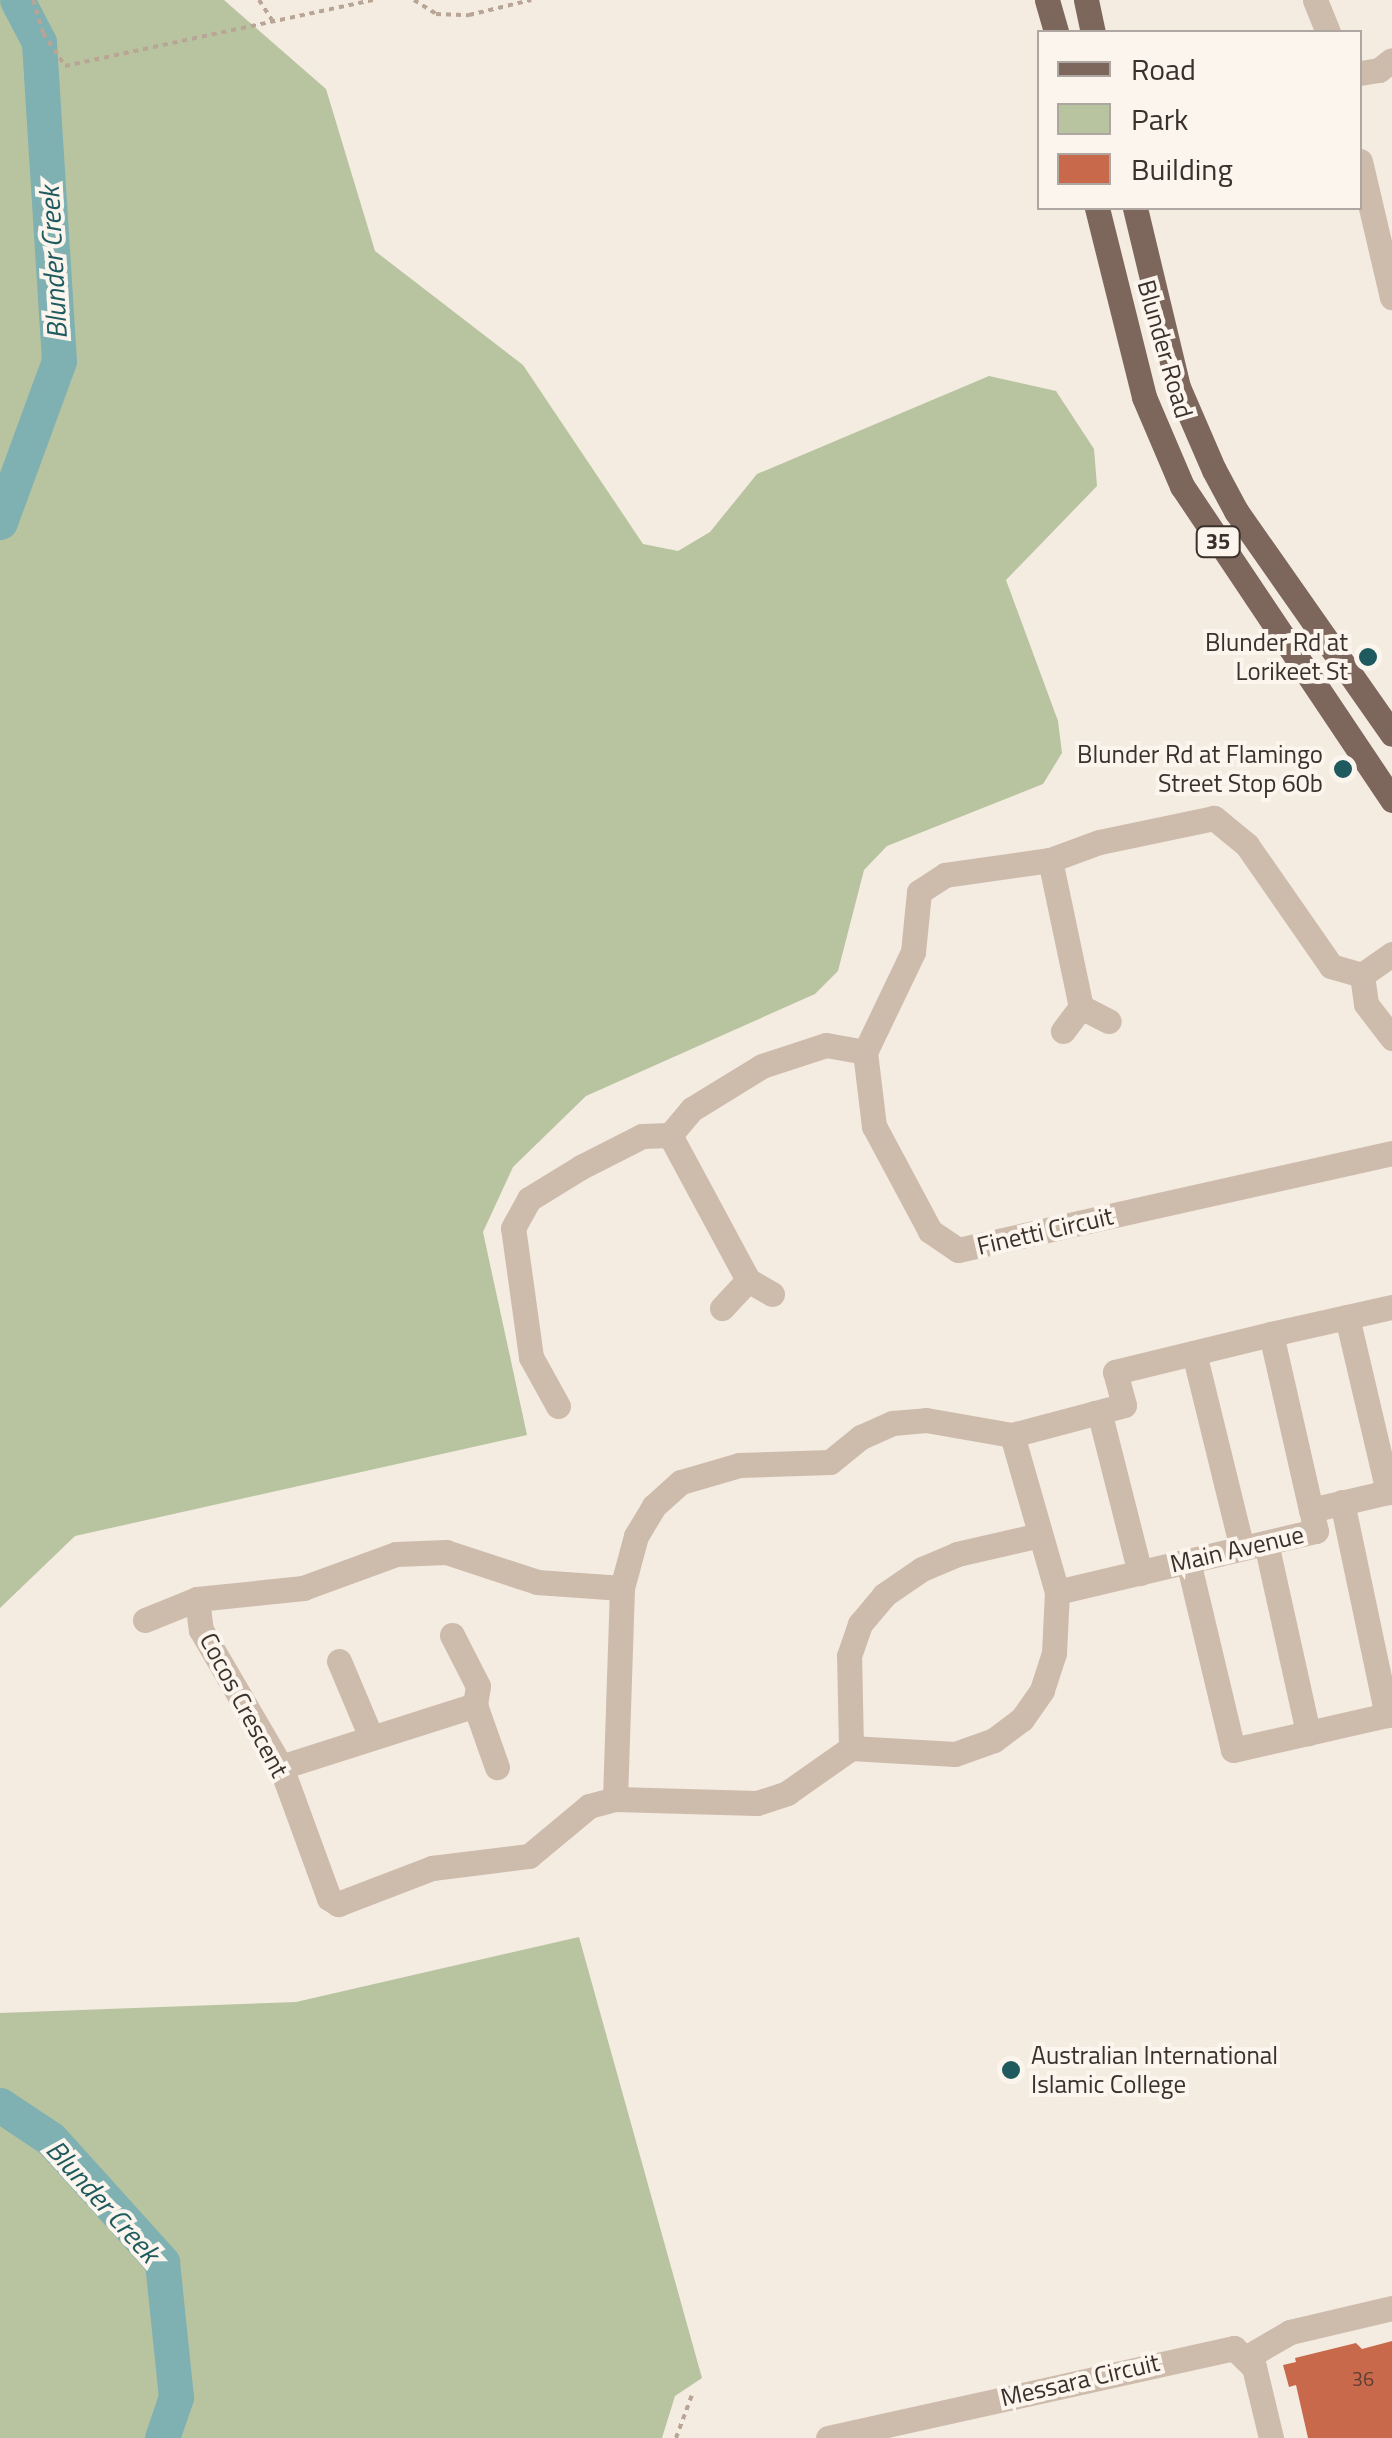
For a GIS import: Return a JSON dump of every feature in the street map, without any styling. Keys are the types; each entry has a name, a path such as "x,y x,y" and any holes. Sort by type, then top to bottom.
{"main road":[{"path":"1048,0 1056,30"},
{"path":"1086,0 1094,30"},
{"name":"Blunder Road","path":"1097,210 1144,397 1182,486 1392,800"},
{"name":"Blunder Road","path":"1135,210 1178,386 1214,470 1236,510 1392,734"}],"street":[{"path":"1315,0 1327,30"},
{"path":"1362,73 1379,70 1392,60"},
{"path":"1362,169 1392,297"},
{"path":"558,1406 531,1356 513,1228 529,1199 642,1136 670,1135 692,1109 762,1066 826,1045 865,1052 913,952 920,892 945,875 1050,860 1100,842 1214,818 1247,845 1331,966 1362,975"},
{"path":"1050,860 1081,1006 1063,1032"},
{"path":"1362,975 1391,954"},
{"path":"1362,975 1366,1004 1392,1038"},
{"path":"1081,1006 1109,1021"},
{"name":"Finetti Circuit","path":"865,1052 874,1126 930,1232 958,1250 1392,1153"},
{"path":"670,1135 748,1280 772,1294"},
{"path":"722,1308 748,1280"},
{"path":"615,1799 622,1588 636,1536 654,1506 680,1482 739,1465 830,1462 861,1437 893,1423 926,1420 1012,1435 1124,1405 1114,1372 1392,1307"},
{"path":"1347,1317 1390,1491"},
{"path":"1271,1334 1311,1510"},
{"path":"1194,1353 1308,1733"},
{"path":"1095,1412 1101,1419 1140,1572"},
{"path":"1012,1435 1057,1592 1054,1653 1042,1690 1022,1719 994,1740 955,1754 851,1748 849,1656 860,1624 884,1595 922,1569 958,1554 1040,1534"},
{"name":"Main Avenue","path":"1057,1592 1316,1531 1311,1510 1390,1491"},
{"path":"1188,1561 1232,1750 1390,1714 1342,1502"},
{"path":"145,1620 197,1599 303,1588 396,1554 446,1552 537,1582 622,1588"},
{"name":"Cocos Crescent","path":"197,1599 201,1630 281,1767 328,1898 338,1904 432,1868 530,1856 589,1806 615,1799 758,1803 787,1793 851,1748"},
{"path":"452,1635 478,1686 475,1705 497,1767"},
{"path":"339,1662 371,1736"},
{"path":"281,1767 475,1705"},
{"path":"1271,2438 1248,2357 1290,2332 1392,2308"},
{"name":"Messara Circuit","path":"828,2438 1213,2350 1234,2348 1248,2357"}],"path":[{"path":"34,0 43,33 65,66 374,0"},
{"path":"260,0 274,23"},
{"path":"414,0 436,14 469,15 531,0"},
{"path":"676,2438 692,2392"}],"green space":[{"path":"0,0 224,0 326,89 375,251 523,365 643,544 678,551 710,532 757,474 989,376 1056,391 1094,449 1097,486 1006,580 1058,721 1062,753 1043,784 887,846 864,870 838,971 815,994 586,1096 513,1167 483,1232 527,1435 75,1536 0,1608"},
{"path":"579,1937 702,2378 675,2396 662,2438 0,2438 0,2013 296,2002"}],"building":[{"path":"1392,2341 1392,2438 1308,2438 1296,2385 1289,2387 1283,2365 1296,2362 1295,2358 1356,2343 1362,2349"}],"waterway":[{"name":"Blunder Creek","path":"0,522 59,361 39,42 17,0"},
{"name":"Blunder Creek","path":"0,2105 51,2139 162,2262 176,2397 162,2438"}],"place":[{"name":"Blunder Rd at Lorikeet St","path":"1368,657"},
{"name":"Blunder Rd at Flamingo Street Stop 60b","path":"1343,769"},
{"name":"Australian International Islamic College","path":"1011,2070"}]}
